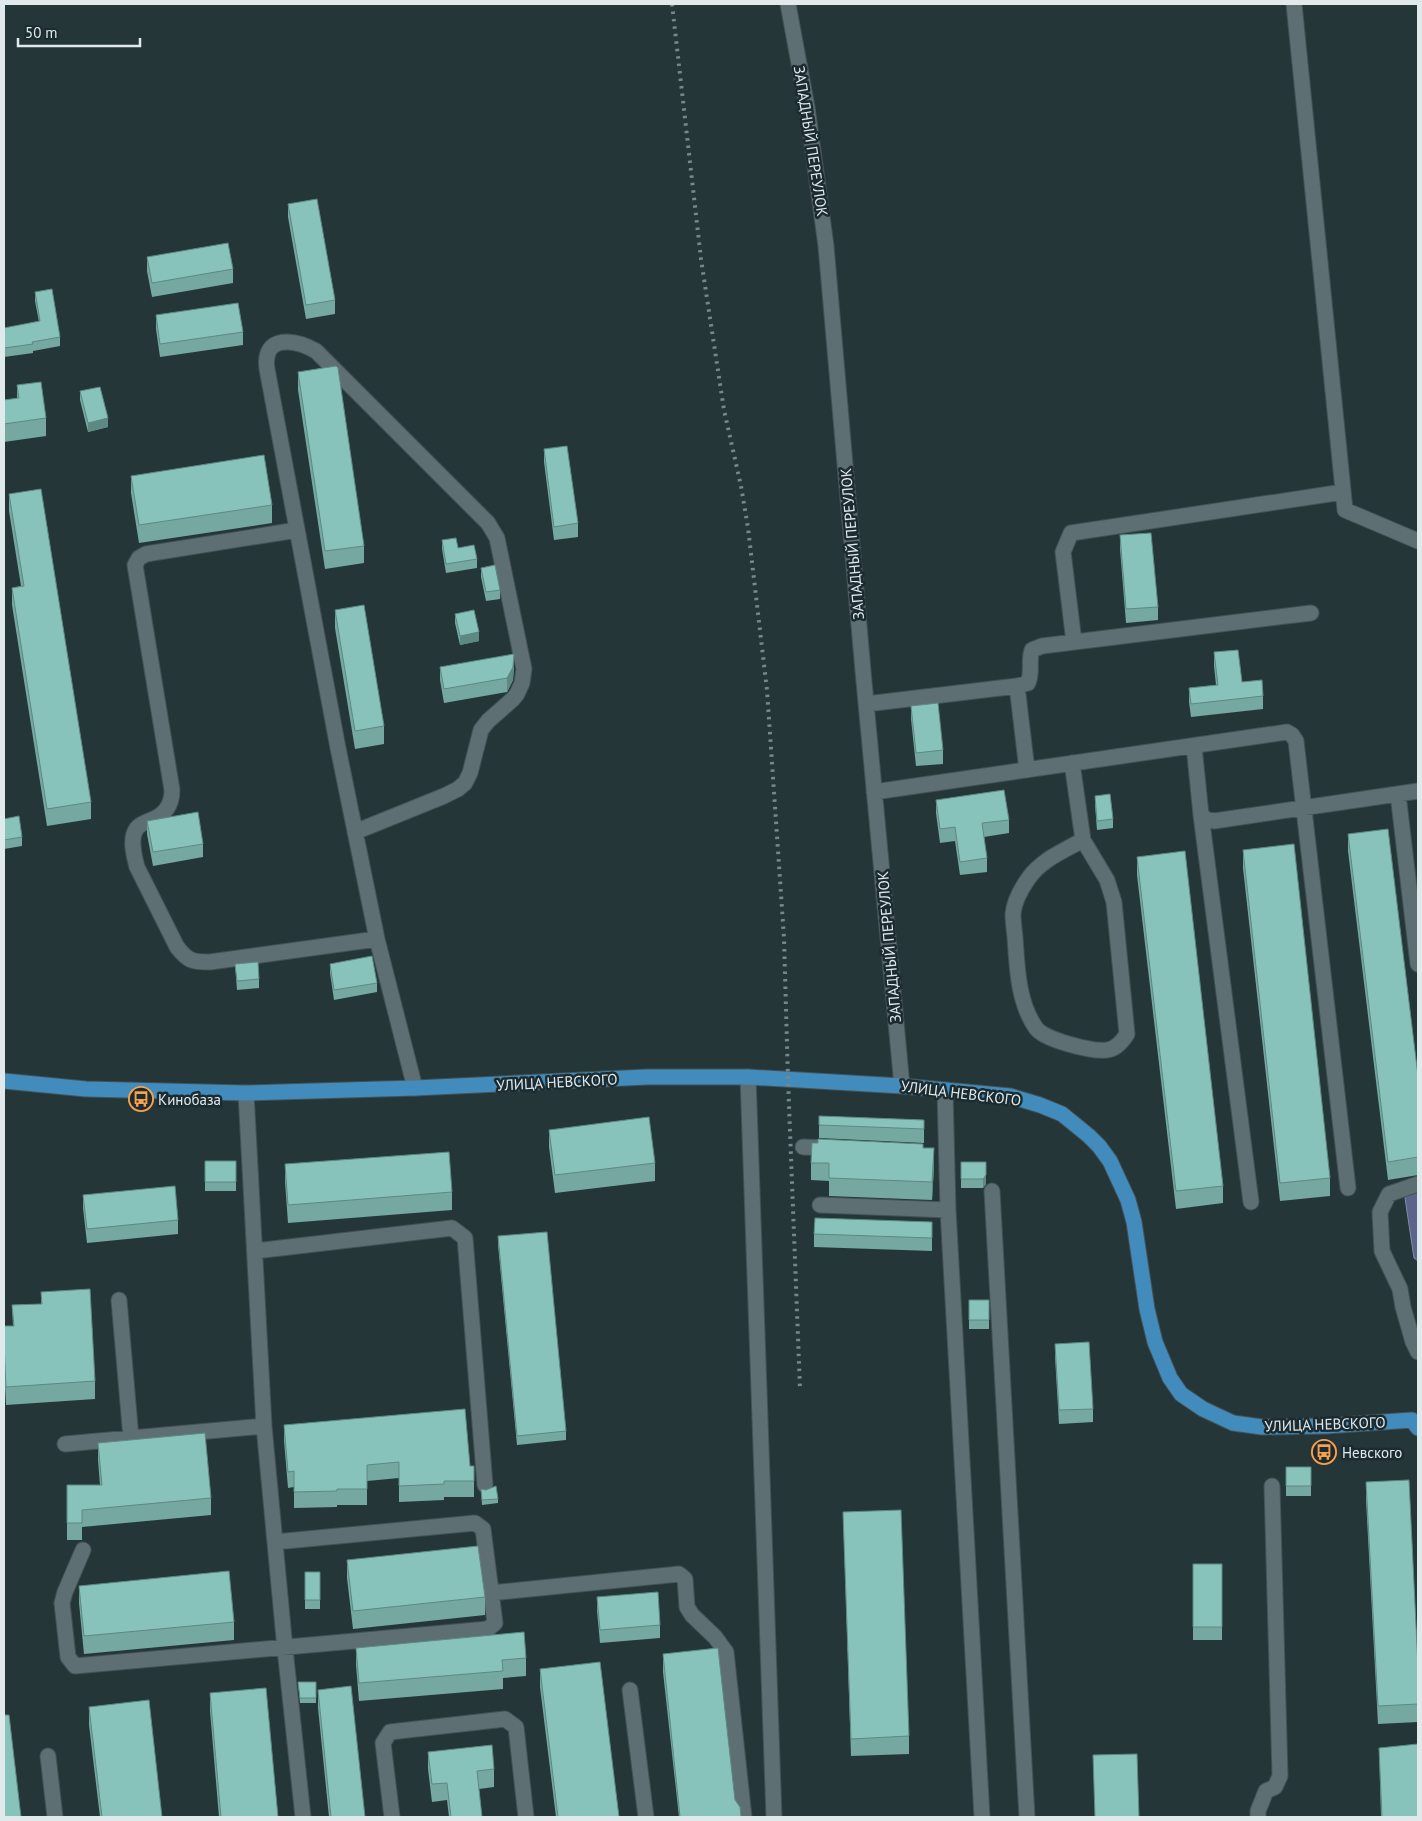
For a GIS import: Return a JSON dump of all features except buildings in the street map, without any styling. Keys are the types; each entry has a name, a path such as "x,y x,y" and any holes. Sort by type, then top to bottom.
{"main road":[{"name":"УЛИЦА НЕВСКОГО","path":"4,1081 86,1089 246,1093 415,1088 647,1077 748,1077 902,1086 1010,1096 1062,1114 1076,1124 1099,1146 1110,1161 1128,1200 1134,1222 1147,1309 1155,1342 1170,1378 1181,1394 1203,1409 1232,1423 1262,1428 1416,1423"}],"street":[{"name":"ЗАПАДНЫЙ ПЕРЕУЛОК","path":"788,4 807,107 826,246 902,1086"},
{"path":"1294,4 1345,510 1418,540"},
{"path":"355,832 444,796 465,783 470,773 481,730 517,694 524,669 497,538 488,523 316,351 304,344 281,342 272,345 269,349 266,363 355,832 377,939 415,1088"},
{"path":"1074,642 1063,552 1071,533 1343,492"},
{"path":"297,530 146,554 139,558 135,565 172,790 172,800 167,810 137,828 133,844 134,857 136,867 177,947 185,957 194,962 210,962 377,939"},
{"path":"866,704 1017,686 1028,683 1032,674 1030,658 1032,650 1042,646 1311,613"},
{"path":"1017,686 1028,770"},
{"path":"874,792 1287,732 1292,735 1296,741 1348,1188"},
{"path":"1194,746 1201,815 1251,1202"},
{"path":"1072,763 1083,840 1107,880 1114,902 1127,1034 1120,1044 1108,1050 1089,1050 1046,1036 1037,1030 1022,995 1017,970 1013,913 1020,893 1028,878 1042,863 1083,840"},
{"path":"1201,815 1206,819 1214,821 1418,791"},
{"path":"1398,794 1418,964"},
{"path":"748,1077 774,1817"},
{"path":"945,1090 948,1210 982,1817"},
{"path":"246,1093 264,1426 303,1817"},
{"path":"803,1147 841,1149"},
{"path":"928,1152 948,1153"},
{"path":"1418,1184 1389,1194 1380,1212 1380,1228 1382,1251 1400,1289 1403,1308 1418,1352"},
{"path":"992,1191 1027,1817"},
{"path":"820,1205 948,1210"},
{"path":"254,1251 452,1228 464,1238 485,1485"},
{"path":"119,1300 131,1438"},
{"path":"65,1444 264,1426"},
{"path":"1258,1817 1258,1811 1266,1791 1275,1786 1280,1776 1272,1486"},
{"path":"84,1550 62,1603 68,1657 75,1666 488,1629 495,1623 483,1529 475,1523 276,1542"},
{"path":"491,1593 679,1574 685,1579 687,1607 692,1615 715,1636 726,1652 744,1817"},
{"path":"630,1690 646,1817"},
{"path":"392,1817 383,1743 390,1732 505,1719 516,1727 526,1817"},
{"path":"48,1756 55,1817"}],"water":[{"path":"1418,1188 1418,1261 1414,1258 1405,1198 1410,1190"}],"railway":[{"path":"672,4 701,259 724,410 741,486 748,528 767,690 784,938 800,1389"}],"place":[{"name":"Кинобаза","path":"141,1099"},
{"name":"Невского","path":"1324,1452"}]}
